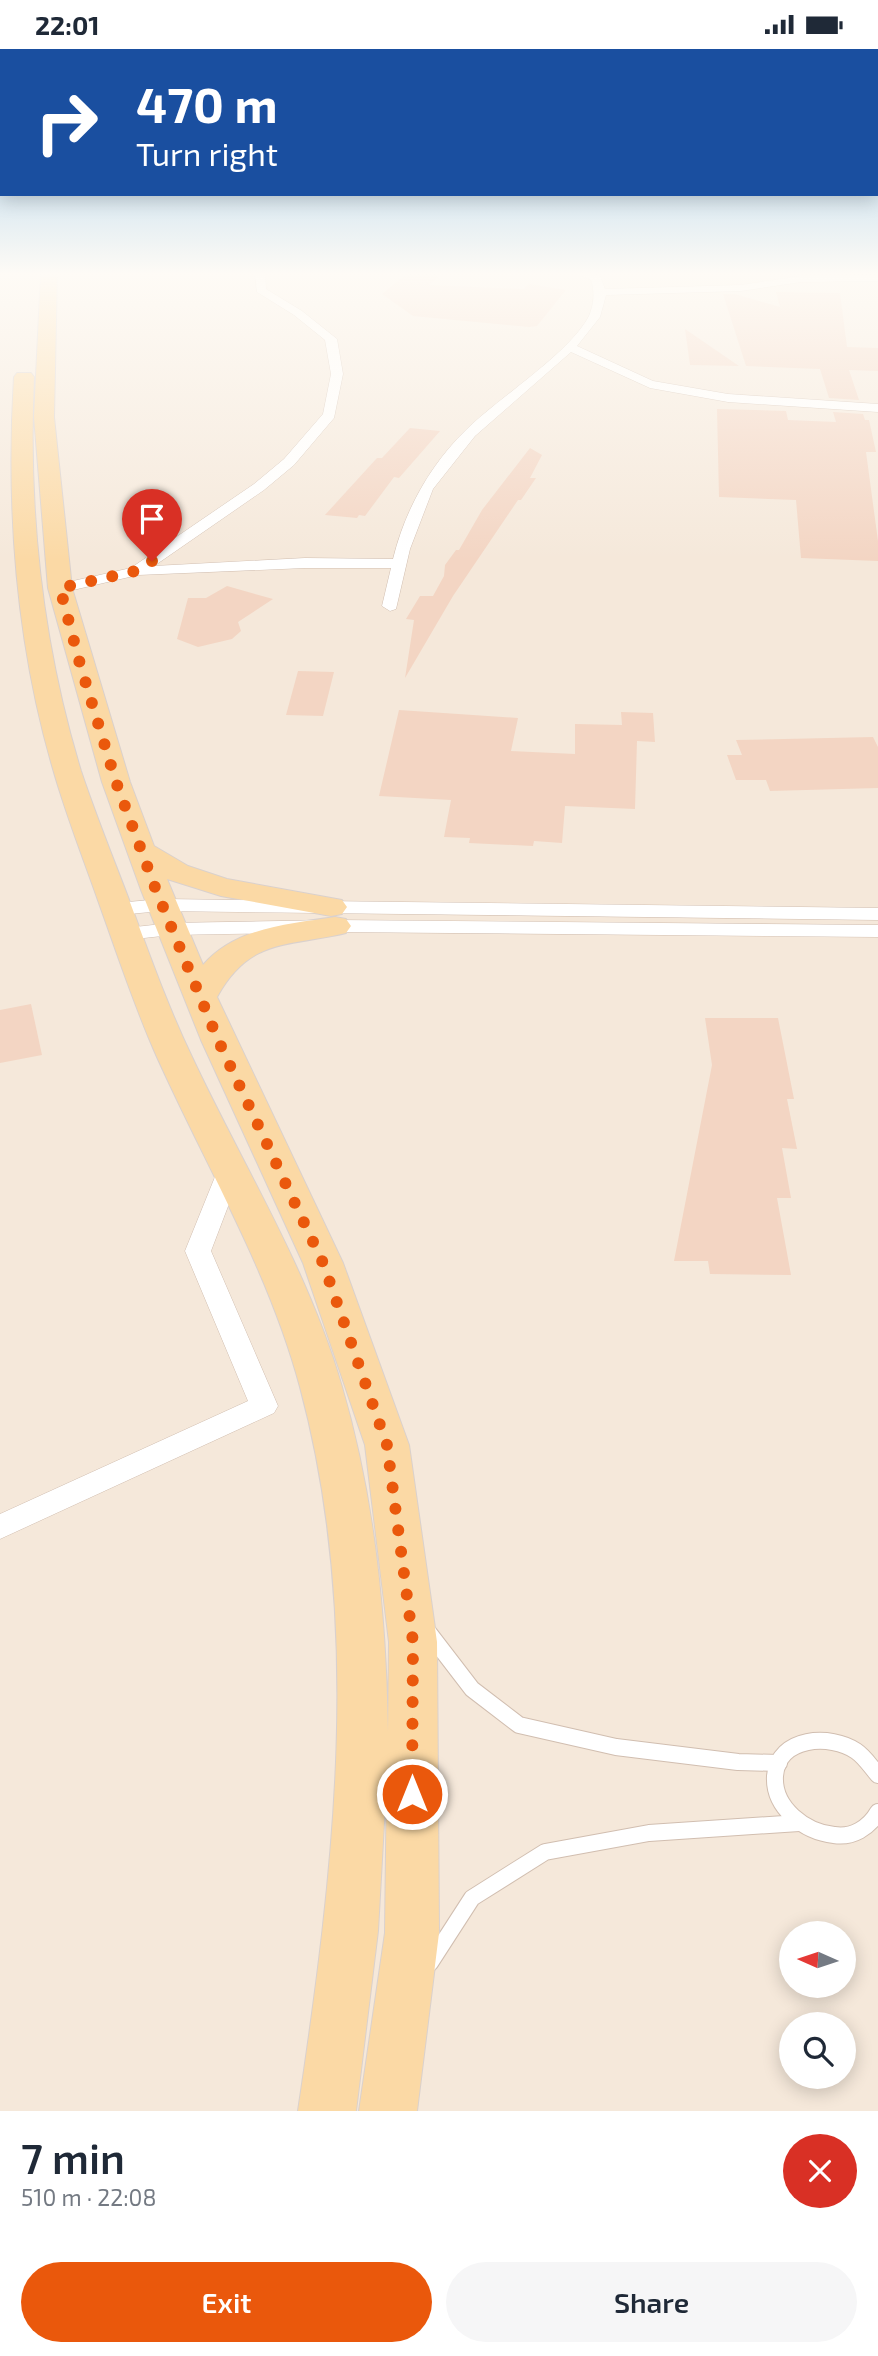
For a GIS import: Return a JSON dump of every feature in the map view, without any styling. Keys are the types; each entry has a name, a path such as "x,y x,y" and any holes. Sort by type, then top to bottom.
{"main road":[{"path":"24,368 19,443 21,511 32,605 62,753 121,922 174,1055 231,1167 281,1275 320,1383 340,1458 354,1543 364,1699 358,1845 349,1962 327,2111"},
{"path":"46,368 44,417 60,588 116,782 200,998 323,1263 387,1445 413,1642 412,1933 388,2111"},
{"path":"142,851 177,872 221,887 333,917"},
{"path":"200,998 217,968 242,948 333,917"}],"street":[{"path":"136,571 259,487 289,462 330,415 336,368"},
{"path":"390,606 399,564 426,488 470,433 545,368"},
{"path":"616,368 650,384 729,398 878,408"},
{"path":"60,588 136,571 305,563 399,564"},
{"path":"121,922 167,917 878,913"},
{"path":"333,917 878,931"},
{"path":"0,1527 264,1406 198,1251 231,1167"}],"lane":[{"path":"409,1608 472,1689 519,1725 616,1747 738,1762 779,1763"},
{"path":"878,1775 868,1760 850,1746 829,1739 808,1739 790,1748 779,1763 775,1778 778,1795 786,1810 799,1823 820,1834 842,1836 863,1830 878,1812"},
{"path":"402,2006 472,1898 545,1852 649,1833 799,1823"}],"shaded area":[{"path":"0,368 878,368 878,2111 0,2111"}],"building":[{"path":"801,368 878,368 878,371 849,370 859,400 829,398 820,369"},
{"path":"717,409 786,411 788,420 836,422 833,412 863,414 865,420 869,420 876,452 866,452 878,541 878,561 801,558 796,500 719,497"},
{"path":"410,428 440,431 399,478 394,477 365,516 359,515 357,518 325,515 377,458 382,458"},
{"path":"530,448 542,455 530,478 536,478 453,596 405,678 414,620 406,619 420,596 433,596 444,576 445,565 456,550 459,550 482,510"},
{"path":"227,586 273,599 238,622 241,631 232,639 198,647 177,639 188,598 206,598"},
{"path":"298,671 334,672 323,716 286,715"},
{"path":"399,710 518,718 511,751 575,754 575,724 622,725 621,712 653,713 655,742 637,741 635,809 565,806 562,843 534,841 533,846 469,843 470,838 444,837 451,800 379,796"},
{"path":"873,737 878,747 878,788 770,791 766,780 736,780 727,755 742,755 736,740"},
{"path":"31,1004 42,1055 0,1063 0,1010"},
{"path":"705,1018 778,1018 794,1099 787,1099 797,1149 782,1148 791,1198 777,1198 791,1275 710,1274 708,1261 674,1261 712,1065"}],"route":[{"path":"152,561 136,571 60,588 116,782 156,890 218,1040 323,1263 387,1445 413,1642 412,1794"}]}
